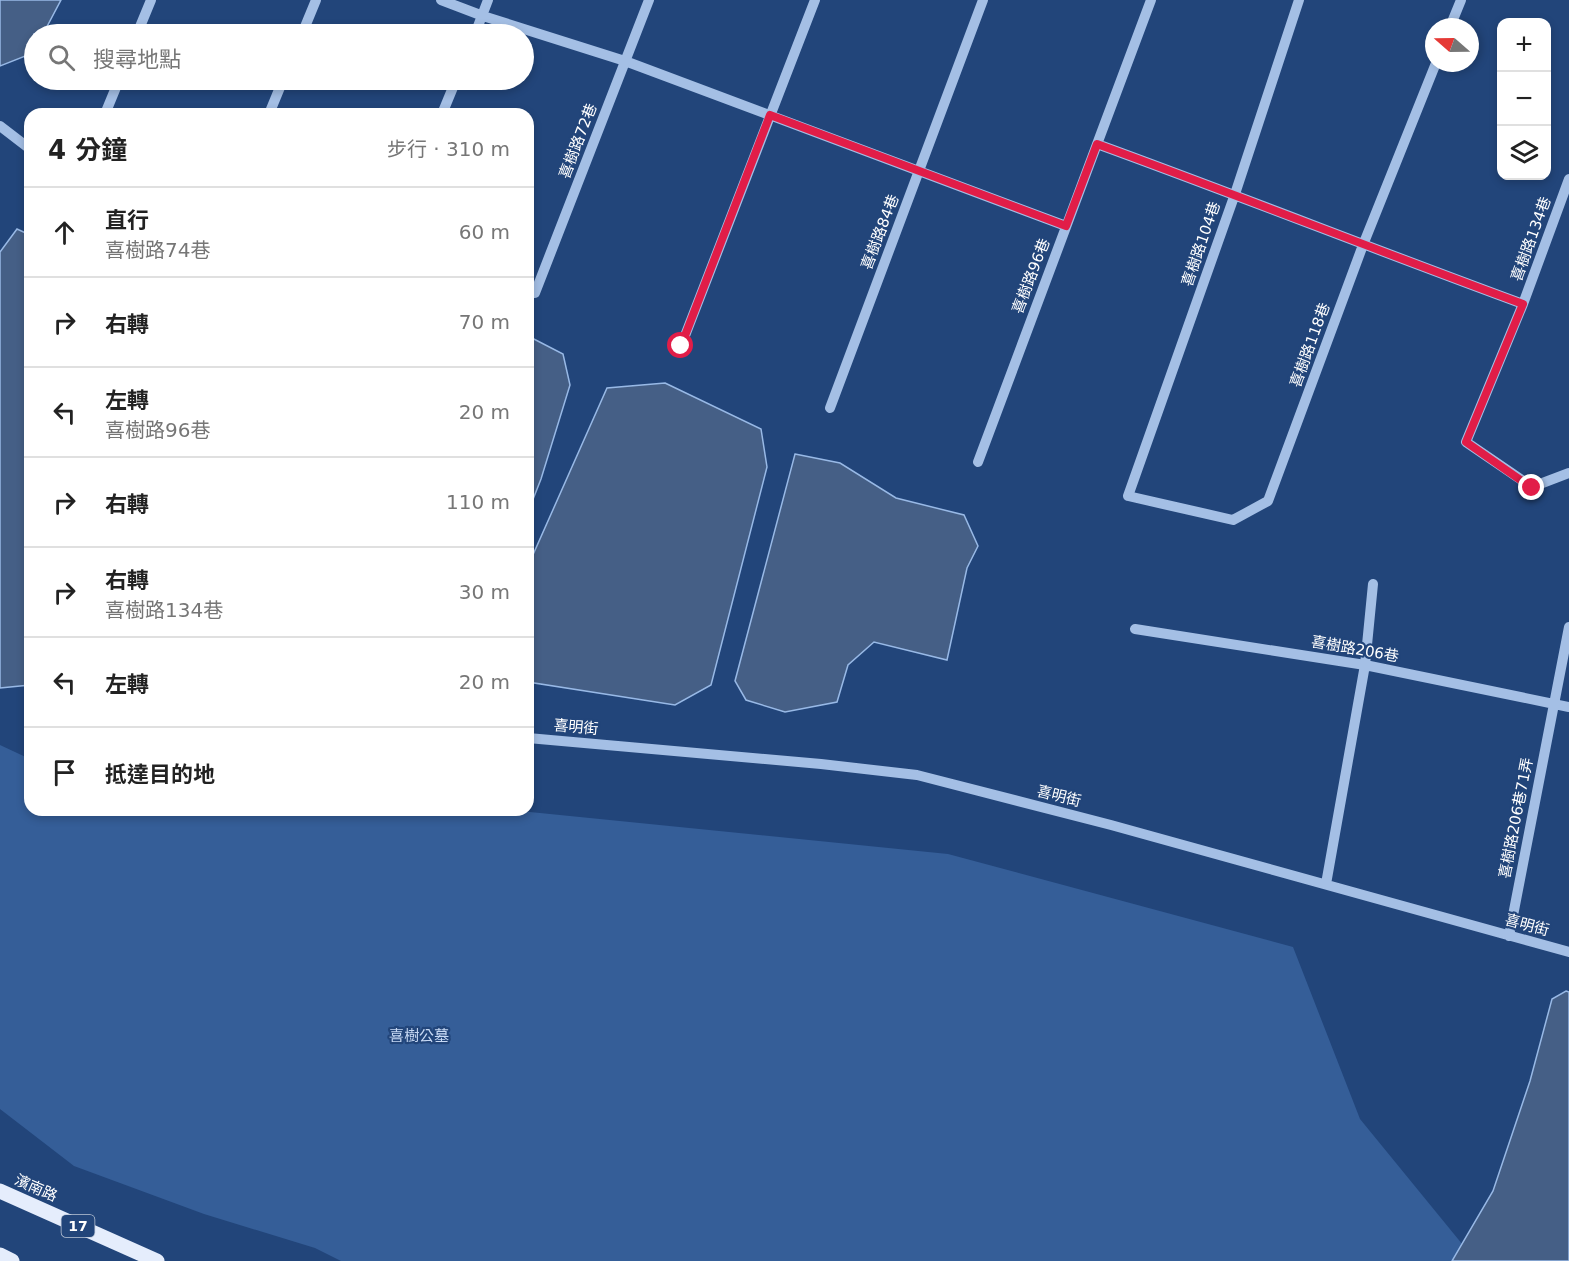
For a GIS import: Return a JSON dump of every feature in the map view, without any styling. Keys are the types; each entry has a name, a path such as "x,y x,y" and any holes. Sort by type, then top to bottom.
{"main road":[{"name":"濱南路","path":"0,1191 157,1261"},
{"path":"0,1255 12,1261"}],"street":[{"path":"141,24 151,0"},
{"path":"306,24 316,0"},
{"path":"441,0 508,24"},
{"path":"479,24 488,0"},
{"name":"喜樹路72巷","path":"535,293 649,0"},
{"path":"681,346 815,0"},
{"name":"喜樹路84巷","path":"830,408 983,0"},
{"name":"喜樹路96巷","path":"978,462 1151,0"},
{"name":"喜樹路104巷","path":"1128,496 1235,194 1299,0"},
{"path":"1454,18 1461,0"},
{"path":"534,32 625,61 1066,226"},
{"name":"喜樹路118巷","path":"1128,496 1233,520 1268,501 1362,245 1432,72"},
{"path":"107,108 115,90"},
{"path":"271,108 279,90"},
{"path":"444,108 452,90"},
{"path":"0,126 24,144"},
{"path":"1097,144 1523,304"},
{"name":"喜樹路134巷","path":"1569,179 1523,304 1466,442 1532,488 1569,474"},
{"path":"1326,884 1365,665 1373,584"},
{"name":"喜樹路206巷71弄","path":"1509,936 1569,627"},
{"name":"喜樹路206巷","path":"1135,629 1365,665 1569,707"},
{"name":"喜明街","path":"534,739 917,775 1326,884 1569,952"}],"green space":[{"name":"喜樹公墓","path":"0,745 24,756 24,816 534,816 534,812 948,854 1293,947 1360,1119 1476,1261 341,1261 315,1248 204,1214 74,1166 0,1109"}],"shaded area":[{"path":"0,0 61,0 48,24 24,24 24,57 0,66"},
{"path":"17,229 24,232 24,686 0,688 0,252"},
{"path":"534,339 563,354 570,385 534,497"},
{"path":"665,383 761,429 767,467 711,685 675,705 534,683 534,552 607,388"},
{"path":"795,454 840,463 896,498 964,515 978,546 967,568 947,660 874,642 848,665 837,702 785,712 746,700 735,681"},
{"path":"1566,991 1569,992 1569,1261 1452,1261 1493,1191 1530,1081 1552,999"}],"route":[{"path":"681,346 770,115 1066,226 1097,144 1523,304 1466,442 1532,488"}]}
